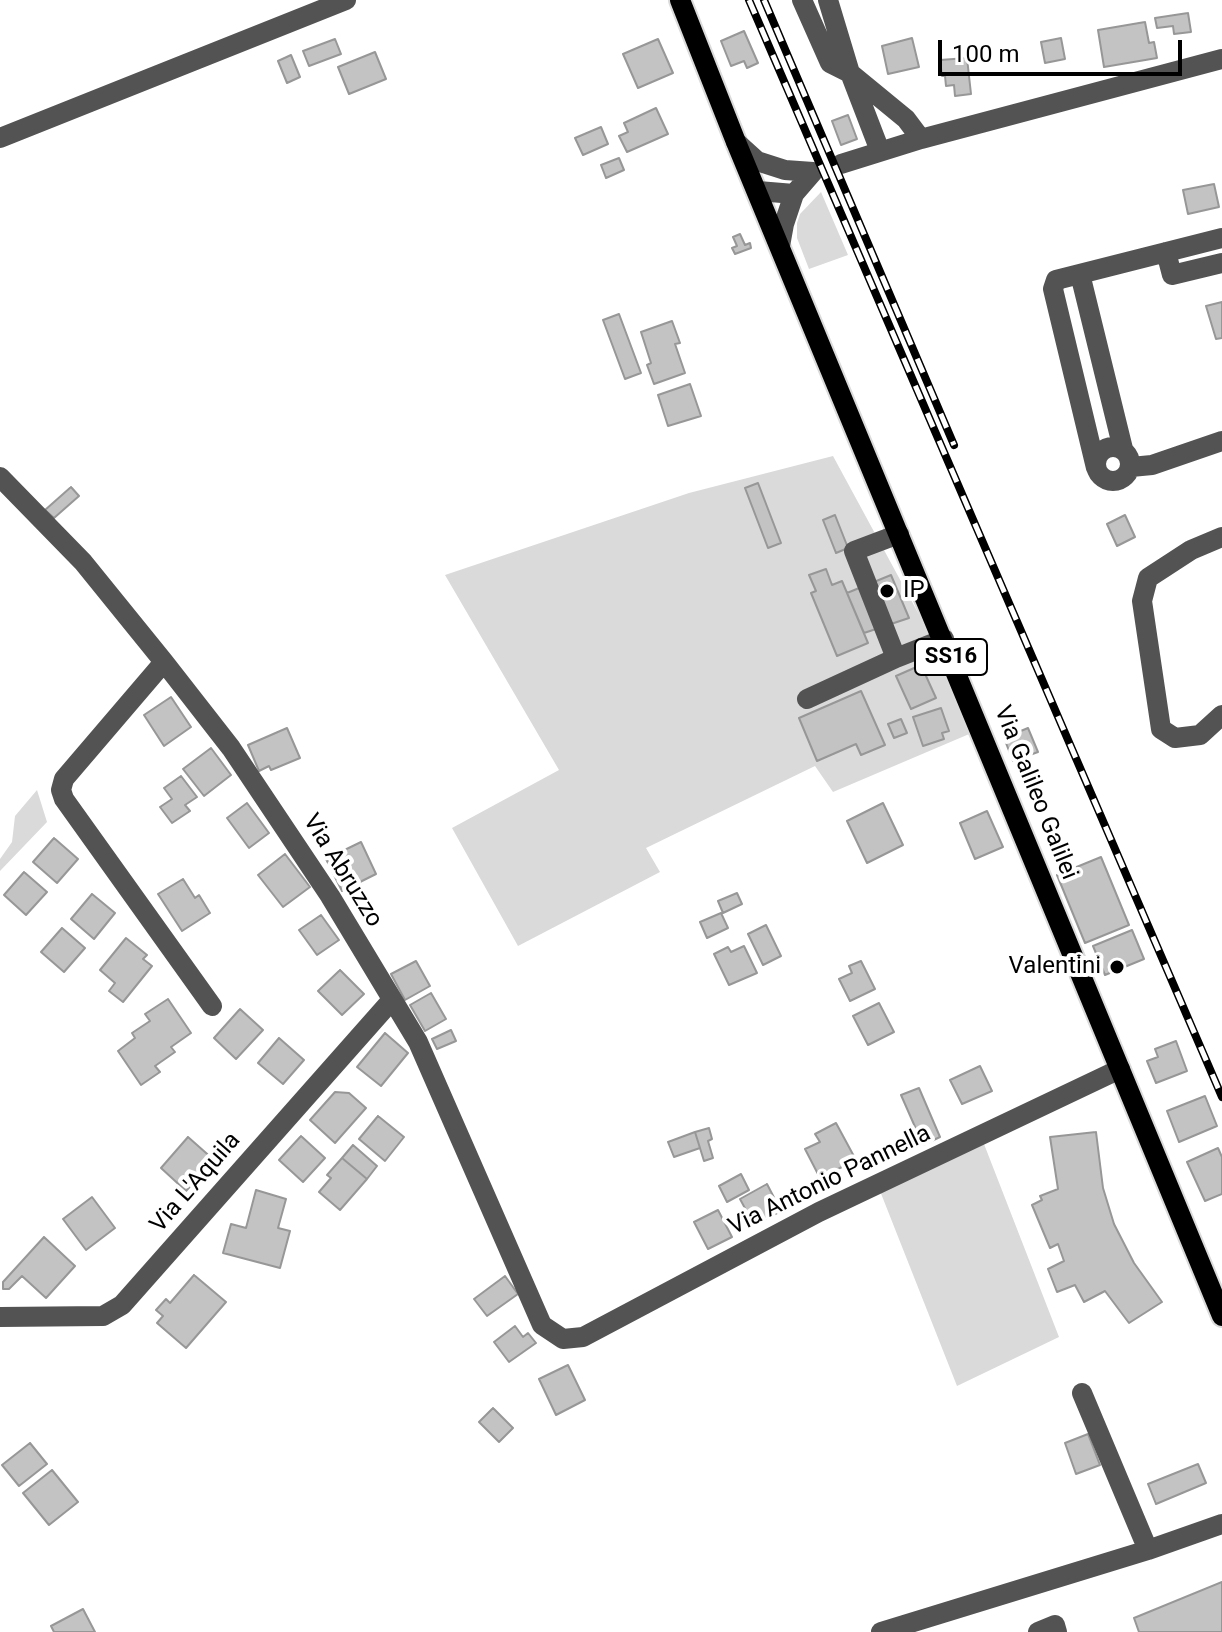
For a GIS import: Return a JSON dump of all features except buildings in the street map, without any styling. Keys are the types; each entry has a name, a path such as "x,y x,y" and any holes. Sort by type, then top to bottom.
{"main road":[{"name":"SS16","path":"680,0 780,246"},
{"name":"Via Galileo Galilei","path":"780,246 1222,1316"}],"street":[{"path":"0,138 346,0"},
{"path":"802,0 830,63 850,73 906,119 921,139"},
{"path":"828,0 850,73 880,151"},
{"path":"841,164 921,139 1222,59"},
{"path":"736,142 757,161 785,170 813,172 794,194 780,246"},
{"path":"758,191 785,170"},
{"path":"758,191 794,194"},
{"path":"1080,274 1127,458 1125,477 1115,481 1104,478 1096,468 1053,289 1056,280 1222,238"},
{"path":"1166,252 1172,275 1222,263"},
{"path":"1096,468 1096,459 1102,450 1112,446 1127,458 1152,465 1222,441"},
{"name":"Via Abruzzo","path":"0,477 83,562 164,662 231,748 322,884 418,1042 542,1325 563,1339"},
{"path":"896,658 854,551 899,534"},
{"path":"1222,537 1191,550 1148,578 1142,601 1161,729 1175,738 1200,735 1222,715"},
{"path":"807,699 944,639"},
{"path":"164,662 64,779 61,790 64,799 212,1006"},
{"name":"Via L'Aquila","path":"0,1317 103,1316 122,1305 391,1001"},
{"name":"Via Antonio Pannella","path":"563,1339 583,1337 819,1212 1120,1069"},
{"path":"1082,1393 1148,1550"},
{"path":"881,1632 1148,1550 1222,1524"},
{"path":"1038,1632 1055,1625 1057,1632"}],"shaded area":[{"path":"821,192 848,255 809,269 797,238 797,223 800,214"},
{"path":"833,456 981,729 833,792 815,766 646,848 660,872 518,946 452,828 559,770 445,575 689,493"},
{"path":"37,790 47,822 0,871 0,859 12,842 15,816"},
{"path":"984,1144 1059,1337 957,1386 880,1191"}],"railway":[{"path":"749,0 1222,1097"},
{"path":"764,0 954,445"}],"place":[{"name":"IP","path":"887,591"},
{"name":"Valentini","path":"1117,967"}]}
